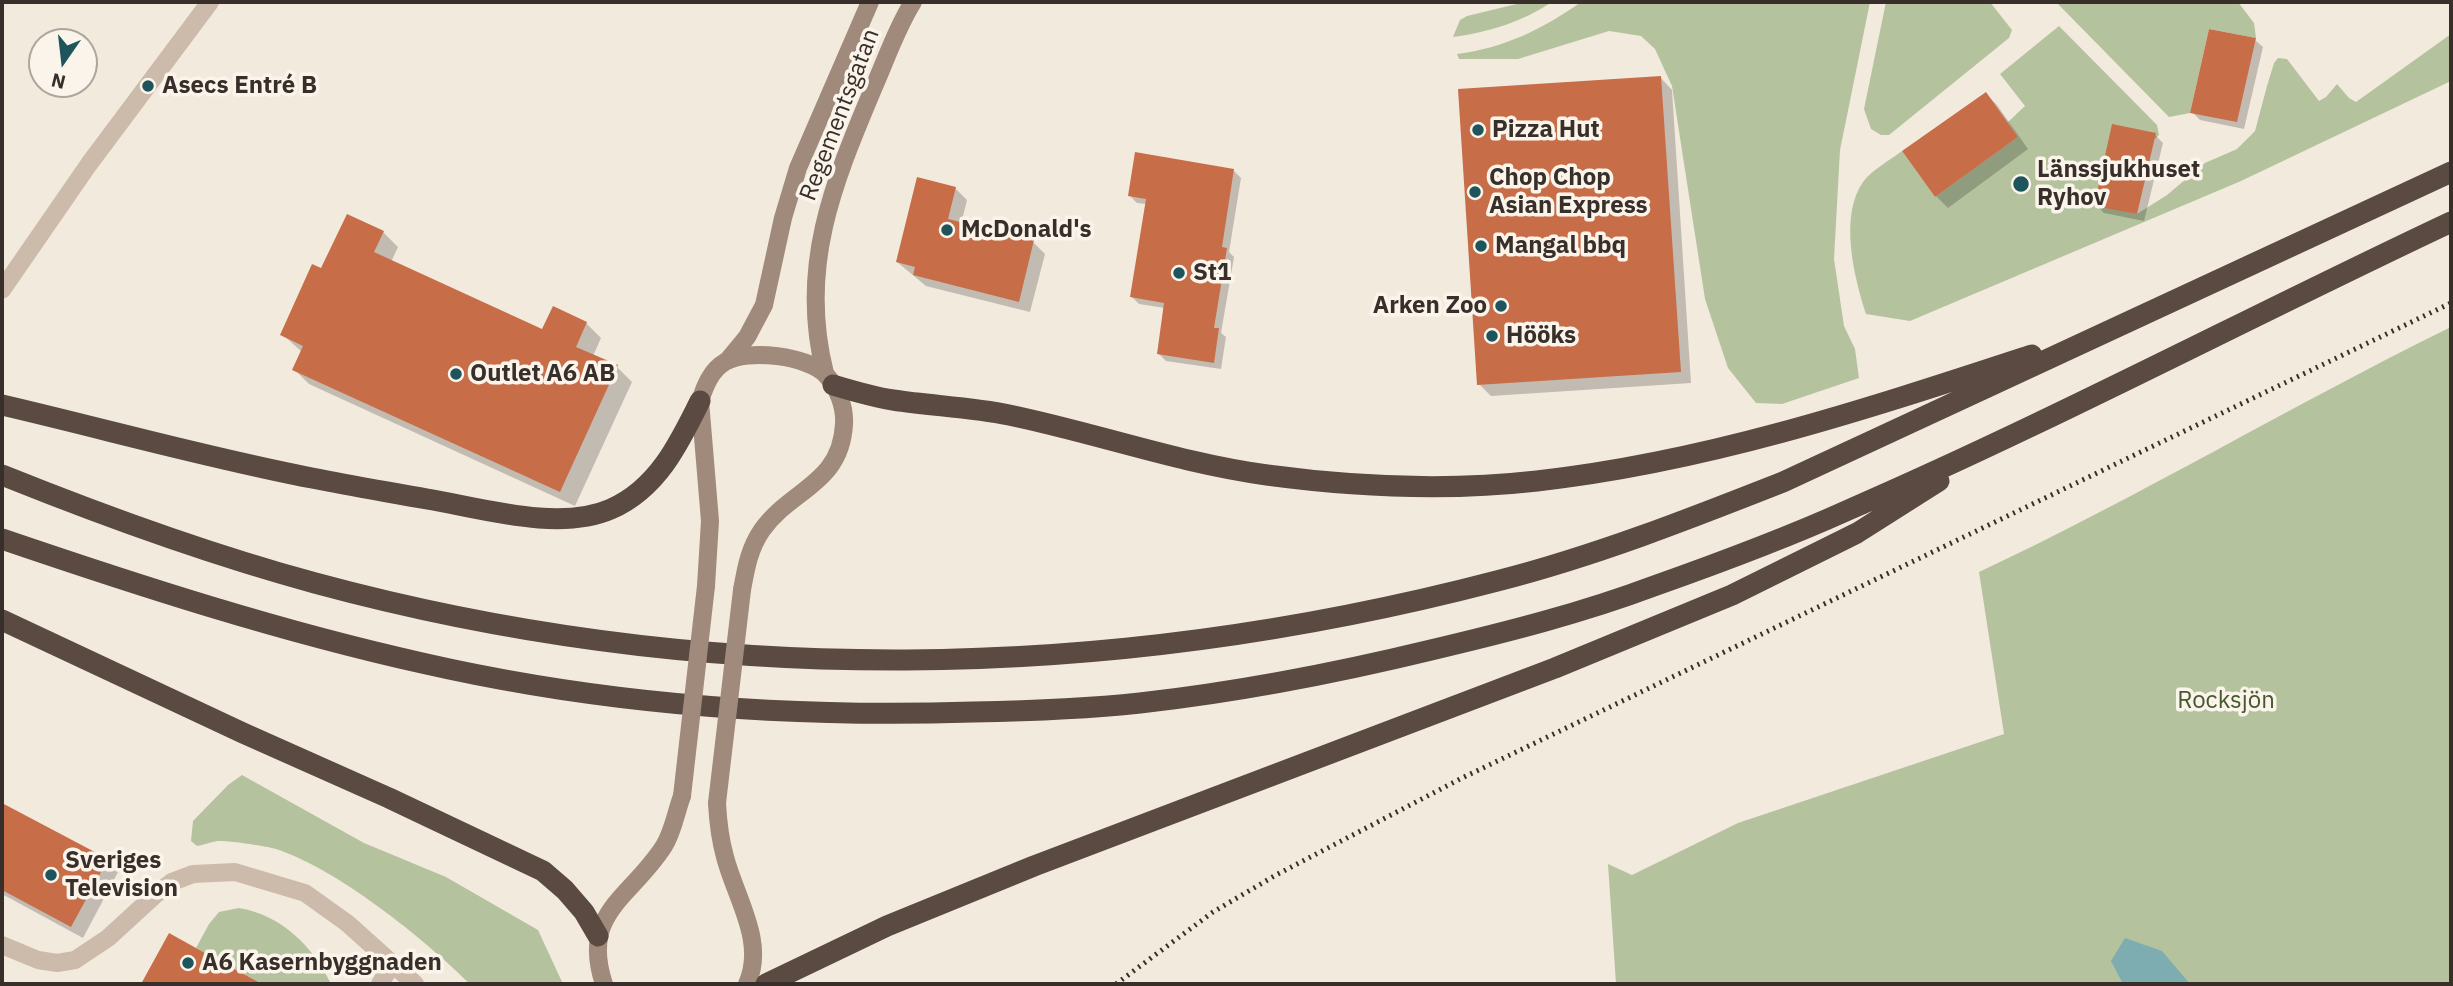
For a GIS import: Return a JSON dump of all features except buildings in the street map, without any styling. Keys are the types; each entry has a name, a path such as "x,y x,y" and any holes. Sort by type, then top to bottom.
{"highway":[{"path":"2,475 245,563 393,603 487,622 632,645 737,655 848,660 1027,658 1142,649 1248,634 1383,609 1500,581 1695,517 1783,482 2451,172"},
{"path":"2,539 256,621 425,664 588,693 749,709 907,715 1137,703 1239,689 1384,662 1534,624 1651,587 1841,514 2002,441 2451,222"},
{"path":"829,379 894,400 973,408 1010,415 1155,453 1268,475 1373,485 1489,485 1591,474 1734,445 1856,412 2129,323"},
{"path":"2,405 312,478 509,513 565,518 588,516 609,510 630,499 649,484 682,439 699,401"},
{"path":"766,984 887,926 1034,866 1555,668 1732,595 1857,533 2002,441"},
{"path":"2,620 543,871 578,904 598,936"}],"street":[{"path":"2,290 89,164 210,2"},
{"name":"Regementsgatan","path":"699,401 705,385 747,337 764,305 783,218 798,168 870,2"},
{"name":"Regementsgatan","path":"747,984 754,954 752,935 725,859 718,828 717,803 742,590 750,551 764,527 829,470 841,447 844,422 842,404 829,379 814,323 823,230 843,162 913,2"},
{"path":"727,360 750,354 776,356 805,363 829,379"},
{"path":"604,984 597,964 598,936 606,915 650,866 666,843 682,796 706,586 710,521 699,401"},
{"path":"2,945 38,960 57,964 75,960 108,938 172,882 193,874 235,872 305,893 347,923 415,984"},
{"path":"380,984 392,964"}],"green space":[{"path":"1525,2 1552,2 1505,25 1453,37 1460,20 1467,16"},
{"path":"1581,2 1870,2 1840,150 1834,259 1844,326 1855,349 1859,378 1782,404 1756,403 1728,368 1705,299 1672,86 1655,49 1641,36 1609,31 1518,59 1459,59 1457,54 1491,47 1522,36"},
{"path":"1886,2 1990,2 2012,30 2009,38 1889,135 1881,135 1871,129 1864,109"},
{"path":"2056,2 2238,2 2254,23 2256,38 2209,29 2190,113 2169,117"},
{"path":"2059,26 2157,125 2159,135 2155,139 2149,132 2095,205 2137,214 2167,195 2205,163 2237,149 2255,131 2274,63 2278,58 2287,59 2319,101 2337,84 2356,102 2451,34 2451,81 2241,181 1910,321 1866,314 1853,265 1850,229 1856,196 1863,182 1902,151 1935,197 2018,137 2008,122 2025,106 2000,74"},
{"name":"Rocksjön","path":"2451,327 2451,984 1616,984 1608,864 1632,875 1738,823 2004,734 1979,572 2098,513"},
{"path":"242,775 364,843 446,877 538,930 563,984 470,984 405,927 326,872 264,846 218,841 197,846 191,841 193,821 228,785"},
{"path":"239,908 269,917 294,934 315,957 331,984 262,984 196,948 219,912"}],"water":[{"path":"2125,938 2162,951 2190,984 2123,984 2111,961"}],"railway":[{"path":"1116,984 1213,912 1276,875 1462,778 2451,303"}],"place":[{"name":"Asecs Entré B","path":"148,86"},
{"name":"Pizza Hut","path":"1478,130"},
{"name":"Länssjukhuset Ryhov","path":"2021,184"},
{"name":"Chop Chop Asian Express","path":"1475,192"},
{"name":"McDonald's","path":"947,230"},
{"name":"Mangal bbq","path":"1481,246"},
{"name":"St1","path":"1179,273"},
{"name":"Arken Zoo","path":"1501,306"},
{"name":"Hööks","path":"1492,336"},
{"name":"Outlet A6 AB","path":"456,374"},
{"name":"Sveriges Television","path":"51,875"},
{"name":"A6 Kasernbyggnaden","path":"188,963"}]}
